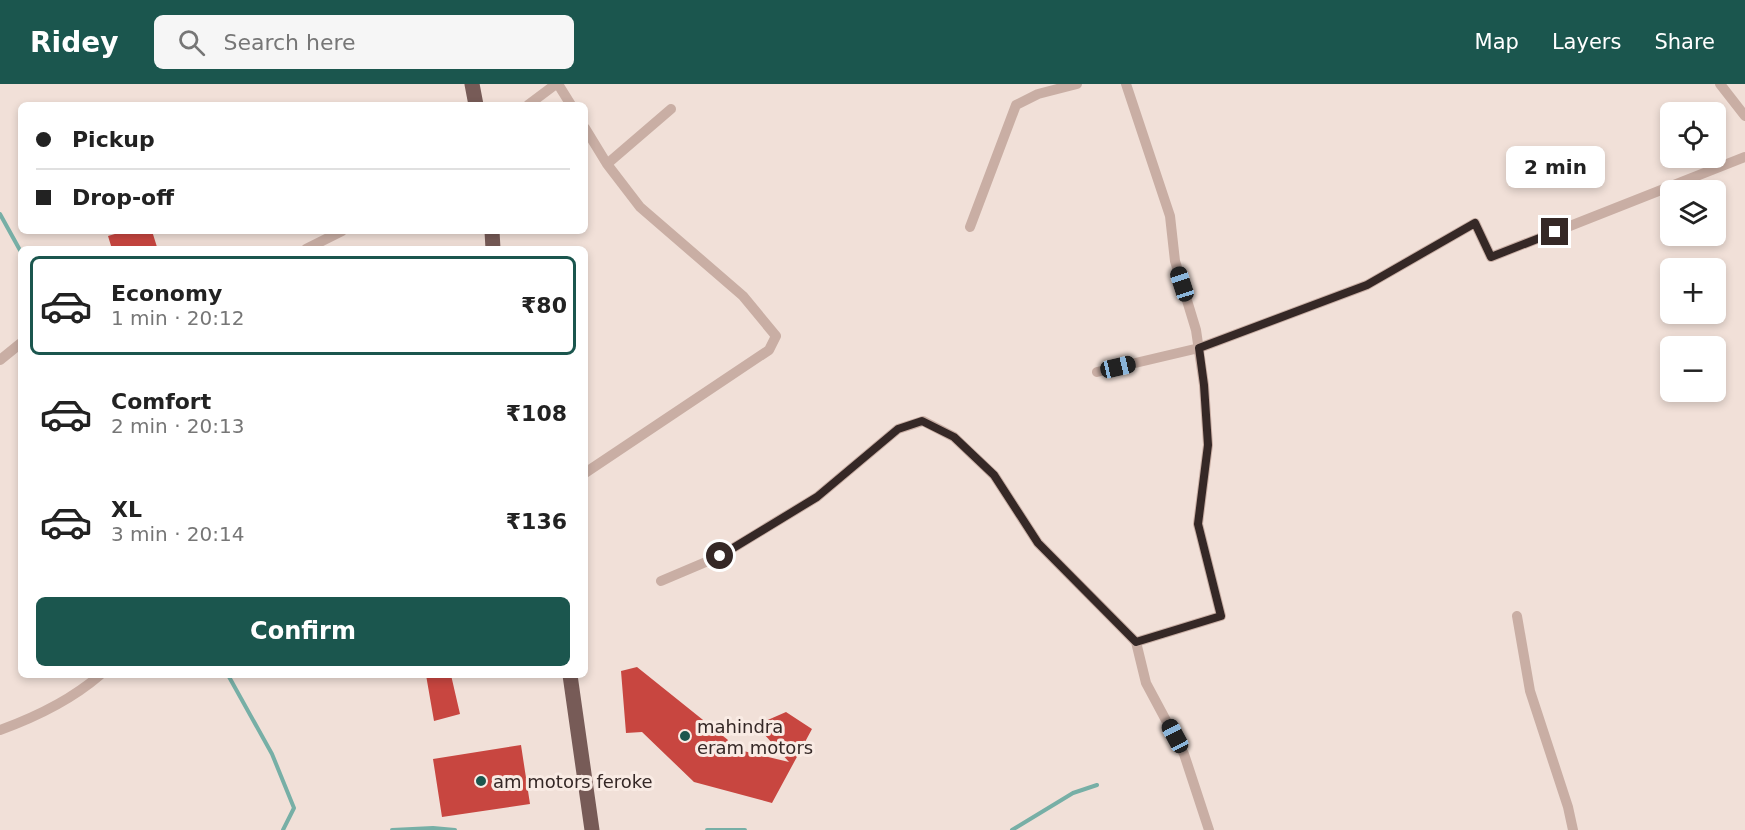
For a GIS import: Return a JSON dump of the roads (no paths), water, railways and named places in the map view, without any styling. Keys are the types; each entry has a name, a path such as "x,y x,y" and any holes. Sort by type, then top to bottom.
{"main road":[{"path":"472,84 475,102"},
{"path":"570,678 592,830"}],"street":[{"path":"532,102 557,84 569,102"},
{"path":"970,227 1016,105 1038,94 1077,84"},
{"path":"1126,84 1170,216 1175,261 1196,330 1204,385 1208,445 1198,524 1221,616 1136,642"},
{"path":"1720,84 1745,116"},
{"path":"607,164 671,109"},
{"path":"588,133 607,164 640,207 743,296 776,336 769,350 588,471"},
{"path":"1097,372 1199,348 1367,285 1475,223 1491,257 1745,157"},
{"path":"312,246 336,234"},
{"path":"0,360 18,345"},
{"path":"661,581 730,550 817,497 898,429 922,421 954,437 994,475 1038,543 1136,642 1146,683 1184,754 1209,830"},
{"path":"1517,615 1530,691 1568,807 1573,830"},
{"path":"0,730 27,720 81,692 97,678"}],"waterway":[{"path":"0,214 18,247"},
{"path":"230,678 272,754 294,808 283,830"},
{"path":"1012,830 1073,793 1097,785"},
{"path":"392,830 433,828 455,830"},
{"path":"707,830 745,830"}],"place":[{"name":"mahindra eram motors","path":"685,736"},
{"name":"am motors feroke","path":"481,781"}]}
